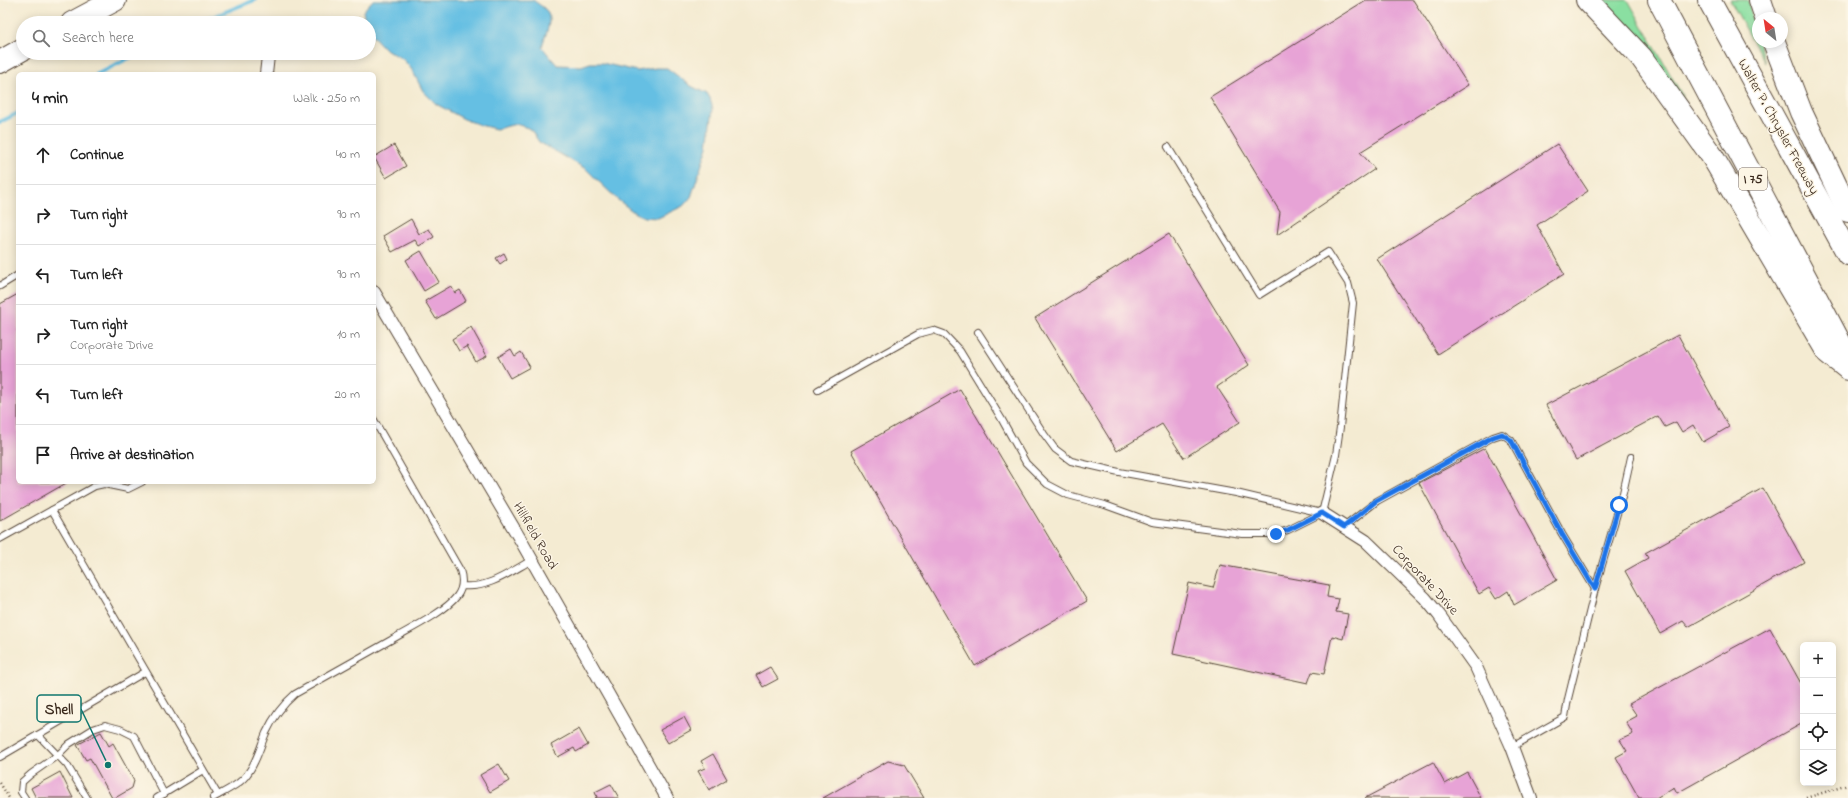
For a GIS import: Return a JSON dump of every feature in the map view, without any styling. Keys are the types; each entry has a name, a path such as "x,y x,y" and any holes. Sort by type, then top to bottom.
{"highway":[{"path":"85,16 115,0"},
{"path":"1587,0 1641,57 1712,156 1828,353 1848,369"},
{"name":"I 75","path":"1659,0 1848,358"},
{"name":"Walter P. Chrysler Freeway","path":"1709,0 1848,254"},
{"path":"1760,0 1764,12"},
{"path":"1776,48 1801,112 1848,211"},
{"path":"0,62 16,53"}],"street":[{"path":"266,72 268,60"},
{"name":"Hillfield Road","path":"376,295 532,560 667,798"},
{"name":"Corporate Drive","path":"1322,513 1366,541 1425,598 1439,615 1476,667 1512,747 1531,798"}],"lane":[{"path":"818,390 918,334 933,330 944,334 960,352 1001,418 1026,463 1047,484 1068,495 1105,505 1152,522 1242,534 1276,534 1288,530 1322,513 1336,455 1340,427 1353,303 1348,283 1328,252 1259,295 1168,147"},
{"path":"0,286 16,276"},
{"path":"978,332 1044,434 1055,449 1071,460 1119,472 1236,493 1322,513"},
{"path":"52,510 203,770 216,797 236,785 248,774 258,754 266,732 279,710 295,694 419,624 450,603 458,595 462,586 460,570 376,423"},
{"path":"1344,527 1376,501 1493,437 1502,434 1511,440 1562,534 1595,589"},
{"path":"1512,747 1565,717 1595,589 1623,493 1630,457"},
{"path":"0,539 95,486 104,484 128,489 138,484"},
{"path":"462,586 474,588 483,586 532,560"},
{"path":"0,757 145,672"},
{"path":"25,798 21,792 22,782 31,774 58,756 69,744 93,729 105,725 120,729 134,736 164,794"},
{"path":"38,735 67,765 87,798"},
{"path":"157,798 203,770"}],"path":[{"path":"0,783 9,798"},
{"path":"1806,798 1848,785"}],"green space":[{"path":"1600,0 1628,0 1687,104"},
{"path":"1730,0 1748,0 1752,17 1752,40"},
{"path":"1757,48 1760,48 1765,63"}],"water":[{"path":"373,0 533,0 546,10 548,14 549,23 542,47 557,65 581,66 590,63 602,63 637,71 667,68 691,86 707,94 713,109 708,146 691,197 683,206 658,218 644,217 635,213 618,200 586,169 539,142 532,131 528,128 516,124 496,129 480,125 464,119 436,104 423,91 412,70 404,60 384,48 376,39 376,16 364,16 363,11"}],"building":[{"path":"1366,0 1413,0 1468,85 1360,152 1375,169 1277,235 1280,212 1210,97"},
{"path":"1557,144 1588,191 1537,225 1564,274 1438,354 1377,259"},
{"path":"394,145 406,166 386,178 376,160 376,156"},
{"path":"411,219 419,234 429,229 434,237 419,246 415,240 392,252 383,236"},
{"path":"1169,234 1249,365 1217,387 1240,422 1184,458 1162,424 1117,451 1035,318"},
{"path":"421,251 439,282 424,291 406,260"},
{"path":"504,253 507,259 500,264 496,258"},
{"path":"451,286 455,293 460,290 466,301 436,319 425,301"},
{"path":"16,295 16,484 65,484 0,521 0,304"},
{"path":"471,327 487,356 476,362 467,346 459,351 452,339"},
{"path":"1678,335 1729,427 1703,442 1693,425 1682,432 1676,422 1665,427 1658,416 1576,460 1546,405"},
{"path":"511,349 515,356 521,352 530,367 510,378 498,357"},
{"path":"960,389 1087,601 975,666 851,451"},
{"path":"1485,448 1557,580 1514,605 1508,591 1496,599 1489,588 1479,594 1419,483"},
{"path":"1763,488 1804,562 1688,627 1683,621 1660,634 1625,571 1648,558 1645,553"},
{"path":"1220,565 1329,585 1327,597 1339,599 1336,612 1348,614 1343,639 1332,636 1324,674 1312,672 1308,683 1173,654 1189,583 1213,588"},
{"path":"1770,628 1800,682 1800,725 1677,793 1674,787 1656,798 1639,798 1616,757 1627,751 1620,740 1633,734 1626,722 1637,716 1629,704"},
{"path":"770,667 778,679 763,687 756,675"},
{"path":"684,717 691,730 668,743 660,730"},
{"path":"579,729 588,745 576,752 574,748 558,757 551,745"},
{"path":"101,732 109,746 113,743 134,781 132,788 115,798 112,798 90,758 86,760 77,745"},
{"path":"713,754 727,779 709,790 698,771 705,768 701,761"},
{"path":"888,761 904,765 924,798 823,798"},
{"path":"1433,762 1445,784 1467,772 1481,798 1365,798"},
{"path":"499,764 509,781 490,792 480,775"},
{"path":"60,772 73,798 36,798 31,788"},
{"path":"611,784 619,798 595,798 597,797 595,792"}],"waterway":[{"path":"215,16 255,0"},
{"path":"101,72 125,60"},
{"path":"0,122 16,114"}],"place":[{"name":"Shell","path":"108,765"}],"route":[{"path":"1276,534 1288,530 1322,513 1344,527 1376,501 1493,437 1502,434 1511,440 1562,534 1595,589 1619,505"}]}
